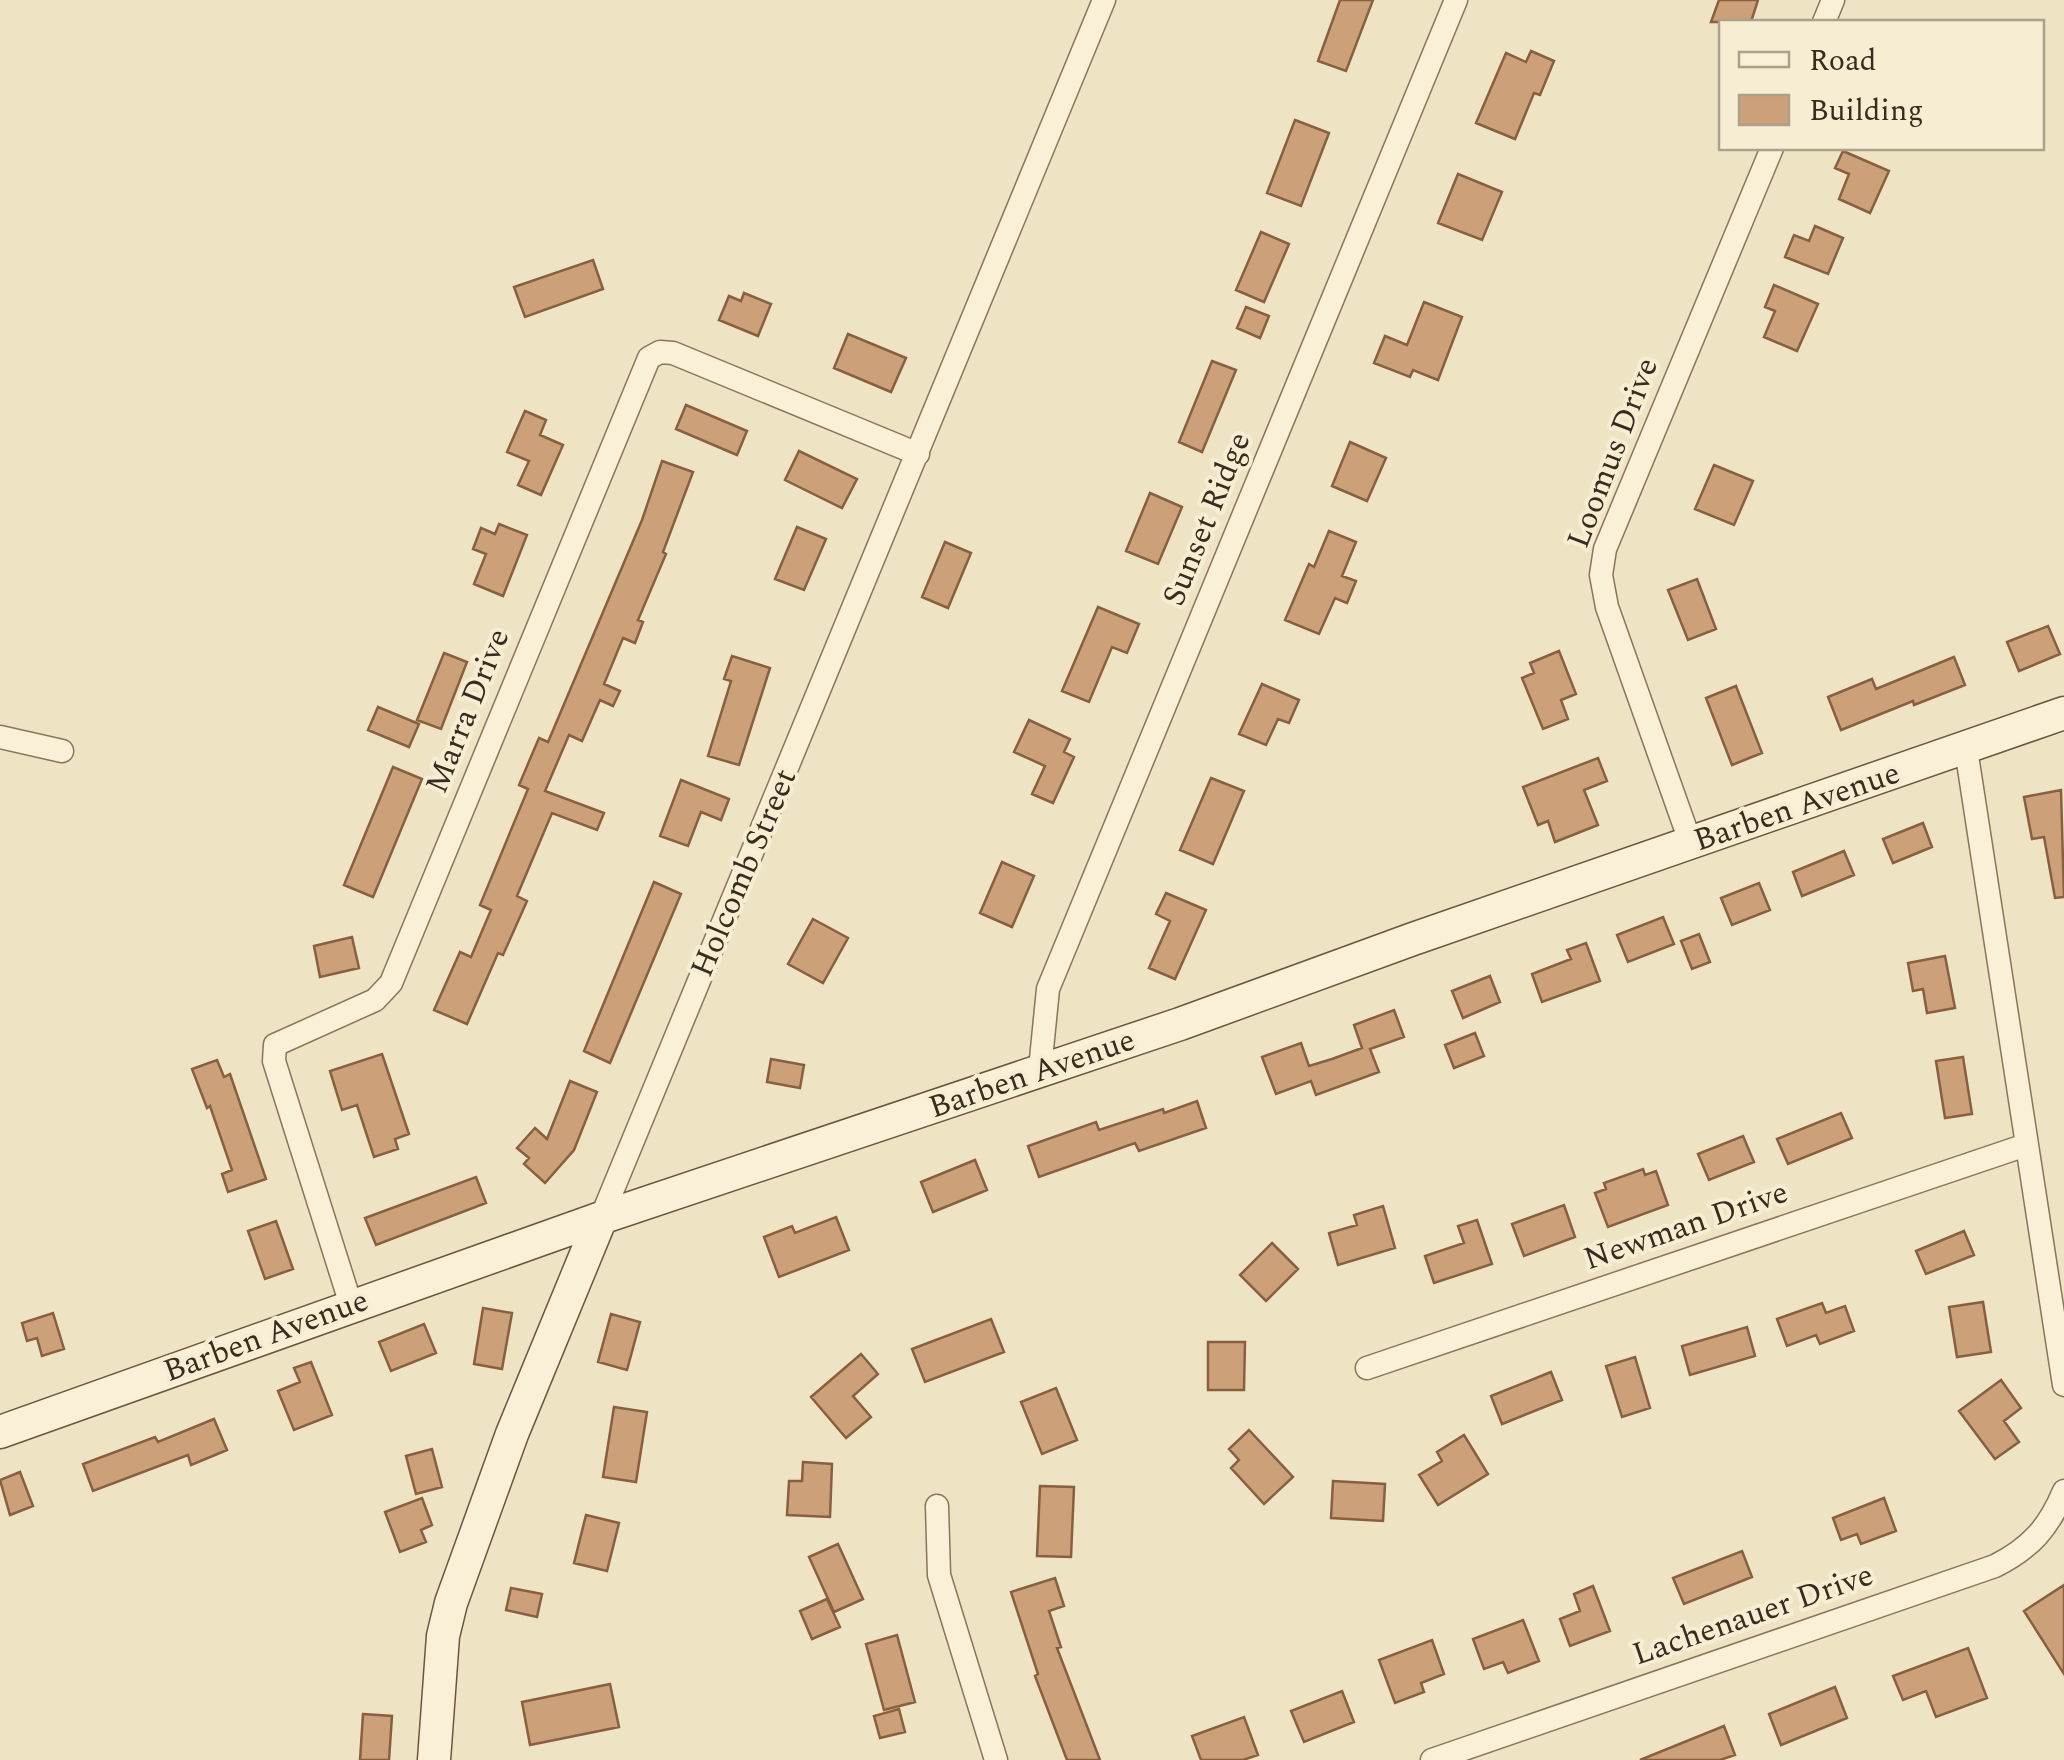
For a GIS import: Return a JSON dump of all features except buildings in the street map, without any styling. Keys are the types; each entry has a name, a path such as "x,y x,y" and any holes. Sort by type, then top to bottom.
{"street":[{"name":"Holcomb Street","path":"434,1760 443,1636 451,1603 512,1434 1104,0"},
{"name":"Sunset Ridge","path":"1040,1069 1048,988 1456,0"},
{"name":"Loomus Drive","path":"1691,844 1607,607 1601,576 1605,549 1771,150"},
{"name":"Marra Drive","path":"351,1305 274,1062 275,1045 375,1000 391,982 649,358 660,352 673,353 918,454"},
{"name":"Barben Avenue","path":"0,1432 351,1305 1180,1024 1413,938 2064,713"},
{"path":"0,737 62,751"},
{"path":"1966,749 2064,1385"},
{"name":"Newman Drive","path":"1367,1368 2026,1145"},
{"name":"Lachenauer Drive","path":"1432,1760 1995,1566 2039,1537 2064,1491"},
{"path":"936,1506 939,1576 996,1760"}]}
